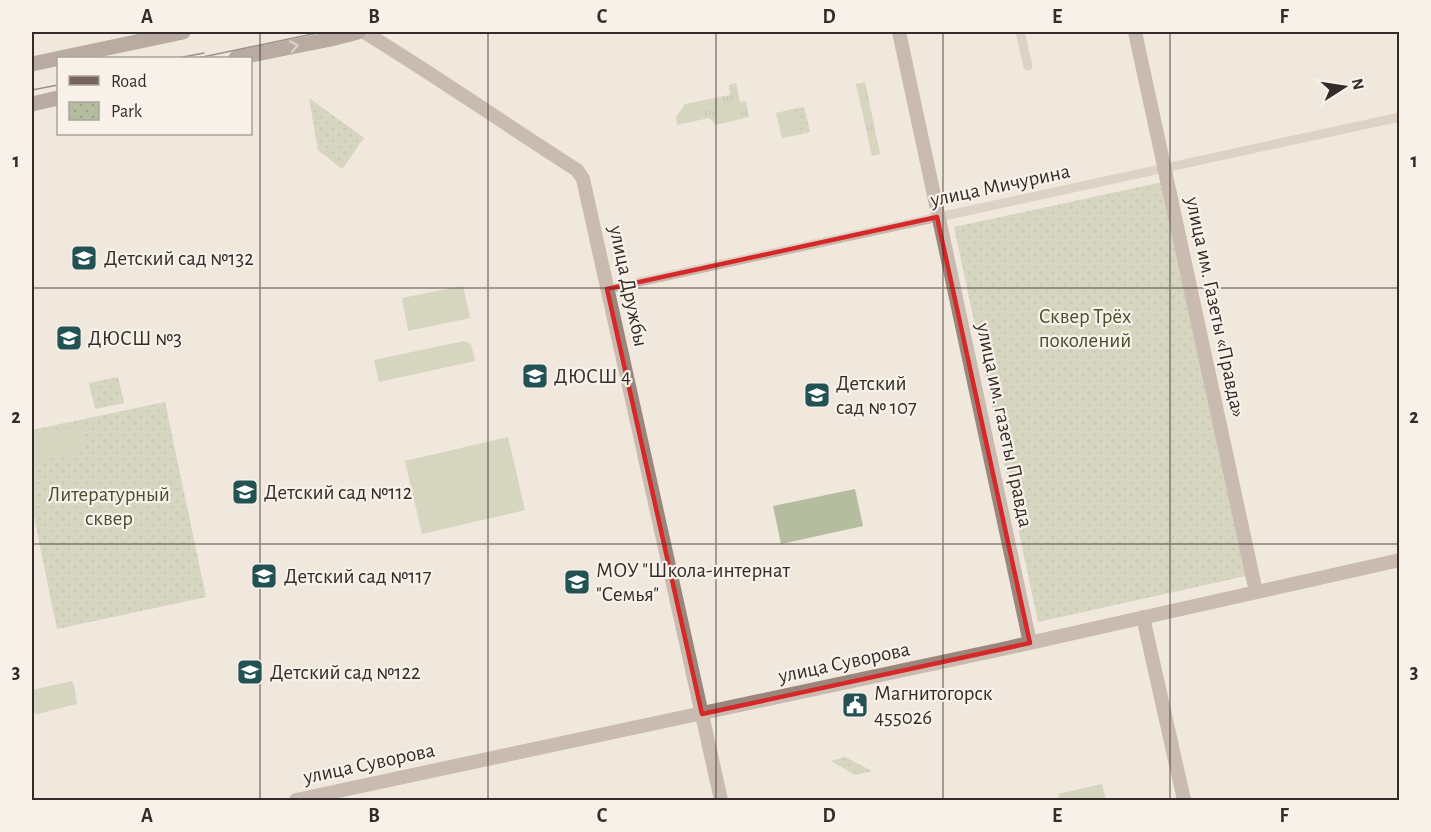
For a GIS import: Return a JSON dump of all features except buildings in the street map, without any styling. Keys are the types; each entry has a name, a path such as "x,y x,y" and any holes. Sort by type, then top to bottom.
{"main road":[{"path":"65,57 183,32"},
{"path":"241,57 358,32"},
{"path":"32,64 57,59"},
{"path":"32,104 57,98"}],"street":[{"name":"улица Дружбы","path":"364,32 577,170 583,179 588,192 607,289 721,801"},
{"path":"899,32 938,218"},
{"path":"1020,32 1028,66"},
{"name":"улица им. Газеты «Правда»","path":"1135,32 1256,592"},
{"name":"улица Мичурина","path":"607,289 1400,117"},
{"name":"улица им. газеты Правда","path":"938,218 1030,643"},
{"name":"улица Суворова","path":"296,801 1030,643 1400,560"},
{"path":"1143,617 1184,801"}],"highlighted area":[{"path":"937,217 1030,643 702,714 607,289"}],"green space":[{"path":"865,82 880,154 872,156 856,84"},
{"path":"736,83 740,102 746,101 749,117 716,125 709,118 677,125 676,117 685,104 730,95 729,85"},
{"path":"309,98 364,138 342,169 318,150"},
{"path":"804,107 810,132 798,135 793,109"},
{"path":"793,109 798,135 782,138 776,113"},
{"name":"Сквер Трёх поколений","path":"1163,182 1246,576 1038,622 954,227"},
{"path":"463,286 470,318 408,331 402,298"},
{"path":"464,341 471,344 475,361 379,382 374,360"},
{"path":"118,377 124,403 95,409 89,383"},
{"name":"Литературный сквер","path":"165,402 206,597 57,629 32,507 32,430"},
{"path":"79,427 82,430 84,449 37,461 32,459 32,437"},
{"path":"508,437 525,510 422,534 405,461"},
{"path":"855,489 863,526 781,544 773,506"},
{"path":"72,681 77,704 38,714 32,712 32,690"},
{"path":"845,757 872,771 855,775 831,761"},
{"path":"1102,784 1106,800 1060,800 1058,794"}],"tram line":[{"path":"203,57 322,32"},
{"path":"183,57 204,53"},
{"path":"32,90 57,85"}],"place":[{"name":"Детский сад №132","path":"84,258"},
{"name":"ДЮСШ №3","path":"69,338"},
{"name":"ДЮСШ 4","path":"535,376"},
{"name":"Детский сад № 107","path":"817,395"},
{"name":"Детский сад №112","path":"245,492"},
{"name":"Детский сад №117","path":"264,576"},
{"name":"МОУ \"Школа-интернат \"Семья\"","path":"577,582"},
{"name":"Детский сад №122","path":"250,672"},
{"name":"Магнитогорск 455026","path":"855,705"}]}
